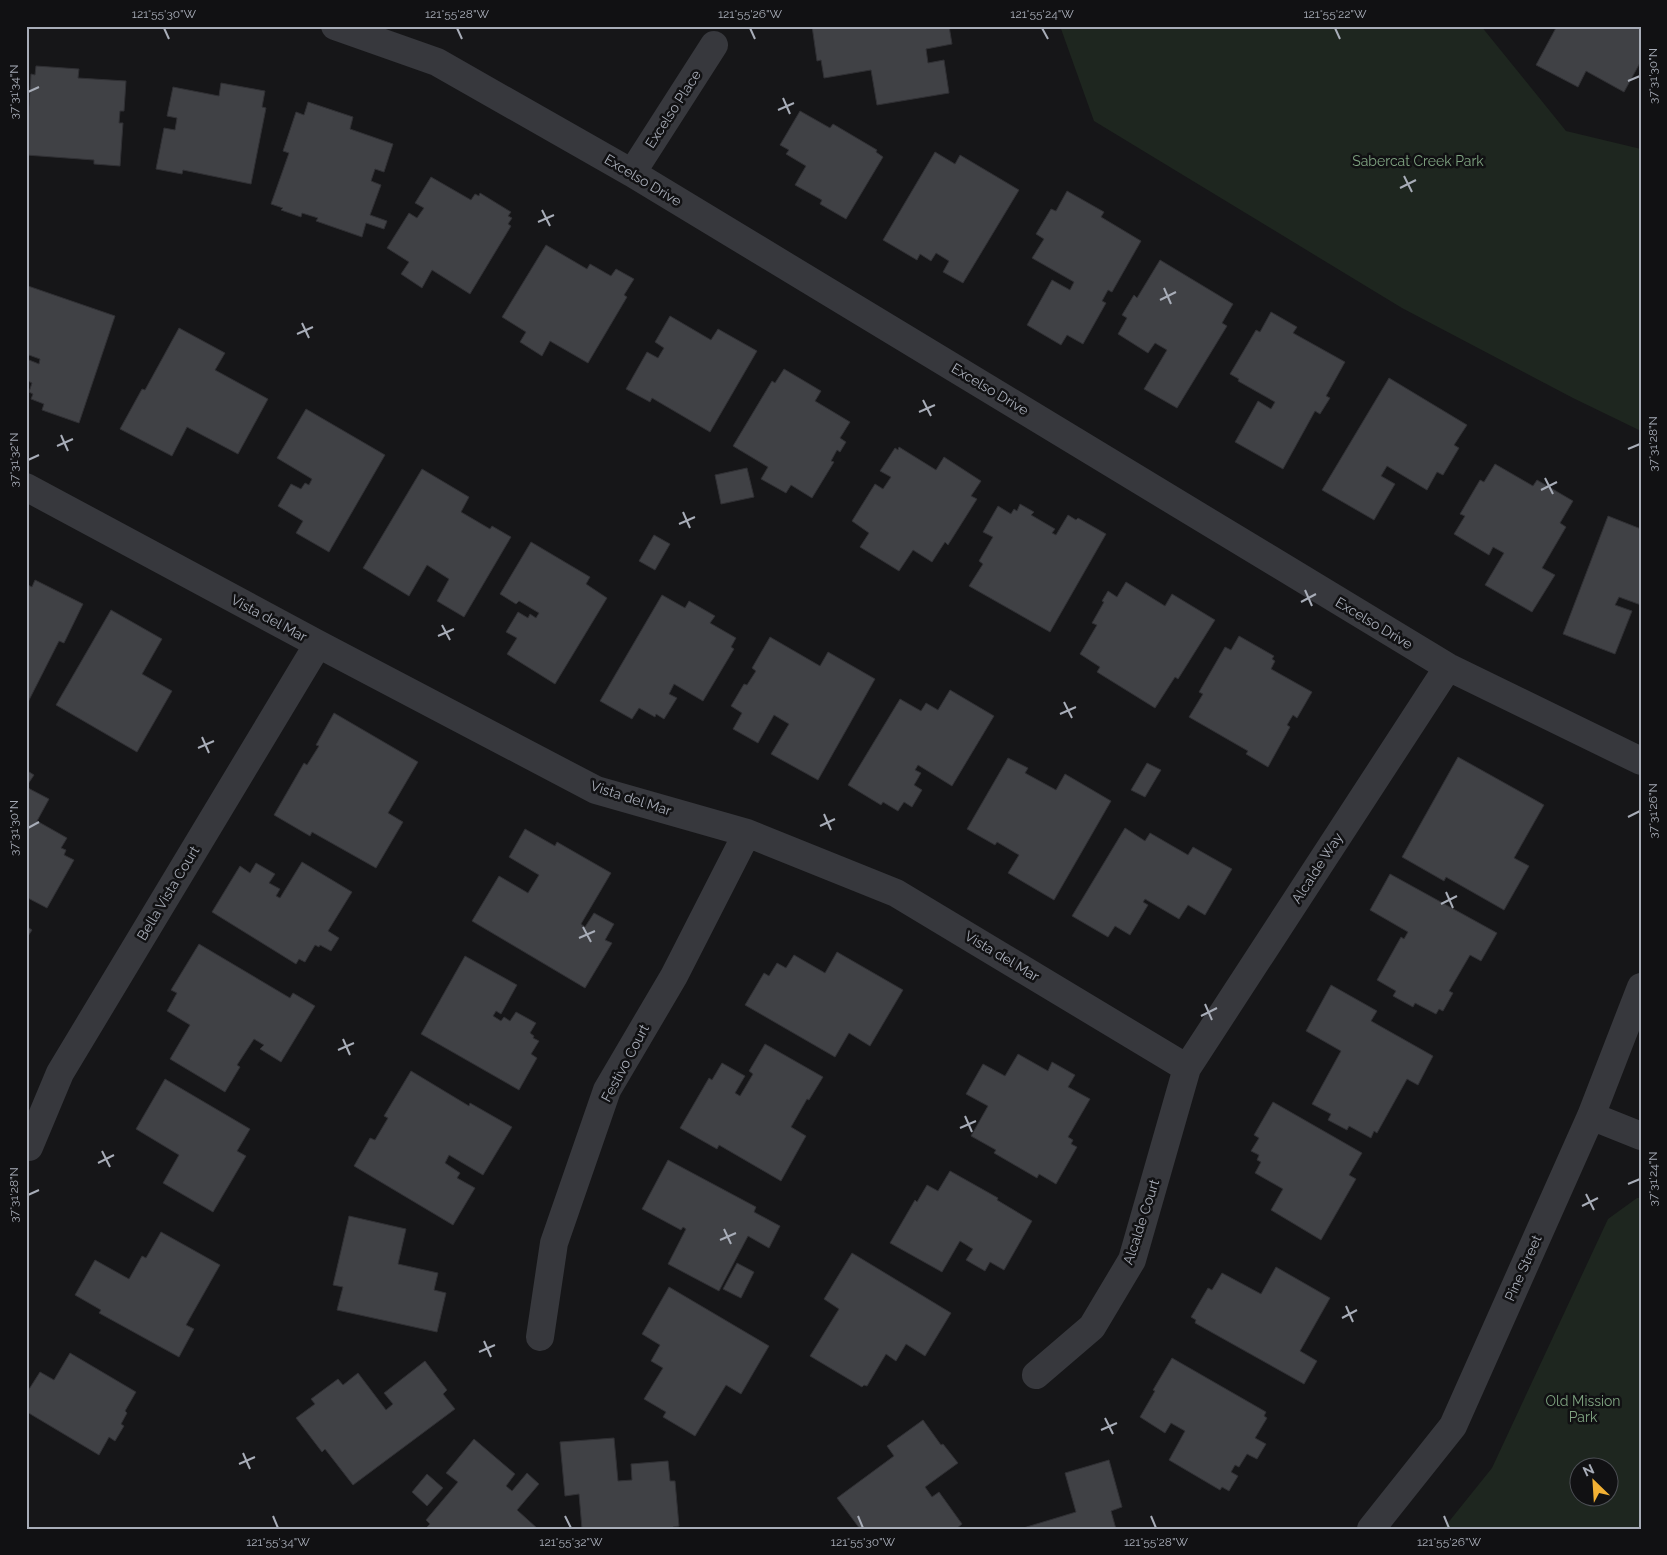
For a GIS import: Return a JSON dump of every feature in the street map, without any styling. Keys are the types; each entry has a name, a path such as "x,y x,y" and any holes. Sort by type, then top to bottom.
{"street":[{"name":"Excelso Drive","path":"335,26 437,62 632,173 1448,667 1641,761"},
{"name":"Excelso Place","path":"632,173 714,45"},
{"name":"Vista del Mar","path":"26,487 318,644 596,790 748,834 896,893 1187,1068"},
{"name":"Bella Vista Court","path":"29,1147 60,1073 318,644"},
{"name":"Alcalde Way","path":"1187,1068 1448,667"},
{"name":"Festivo Court","path":"540,1337 554,1243 607,1090 674,976 748,834"},
{"name":"Pine Street","path":"1371,1529 1453,1426 1591,1116 1641,987"},
{"name":"Alcalde Court","path":"1036,1375 1092,1328 1132,1260 1187,1068"},
{"path":"1591,1116 1641,1136"}],"green space":[{"name":"Sabercat Creek Park","path":"1060,26 1481,26 1566,131 1641,149 1641,431 1573,398 1402,308 1094,121"},
{"name":"Old Mission Park","path":"1637,1198 1641,1198 1641,1529 1443,1529 1492,1468 1608,1219"}],"building":[{"path":"812,26 949,26 952,44 926,49 928,63 944,60 949,93 877,105 871,70 824,78 821,60 817,61"},
{"path":"1557,26 1641,26 1641,61 1624,92 1586,71 1578,87 1536,65"},
{"path":"36,66 79,69 78,78 126,81 124,111 120,111 119,123 123,123 120,166 94,164 94,160 26,155 31,74 35,75"},
{"path":"221,83 265,91 262,107 266,108 251,184 183,170 182,174 156,169 164,128 175,130 177,118 167,116 173,87 219,96"},
{"path":"308,102 353,117 350,129 393,144 384,172 375,169 371,181 381,185 370,215 387,221 384,229 366,223 362,237 316,221 318,218 302,213 301,217 281,210 283,208 271,204 289,153 283,151 296,112 304,115"},
{"path":"800,111 830,128 833,124 877,150 876,152 883,157 846,219 820,204 822,200 795,185 806,166 786,154 789,150 780,145"},
{"path":"935,152 955,164 960,155 1019,190 963,283 943,272 949,261 936,253 931,261 920,254 917,260 883,240"},
{"path":"431,177 471,200 475,194 479,196 480,193 511,212 508,216 512,218 508,224 511,226 470,294 432,270 422,288 401,274 409,262 387,248 409,213 417,218 424,208 415,203"},
{"path":"1067,191 1104,212 1101,217 1141,241 1112,292 1108,290 1102,301 1106,303 1083,344 1067,335 1061,345 1027,325 1052,280 1070,290 1074,282 1032,258 1044,239 1036,234 1051,209 1056,211"},
{"path":"546,245 587,269 590,264 611,276 616,269 634,279 624,295 627,297 588,363 550,341 542,356 520,342 526,332 502,317"},
{"path":"1160,260 1233,304 1222,323 1227,326 1177,408 1144,389 1167,350 1155,343 1148,353 1118,334 1127,318 1122,315 1134,295 1137,298"},
{"path":"28,286 115,316 79,423 42,410 44,404 31,399 33,394 29,392 32,383 26,380 26,367 29,360 39,364 40,359 26,354 26,292"},
{"path":"1271,312 1297,327 1293,333 1345,362 1326,396 1330,398 1320,414 1315,411 1283,469 1235,442 1258,401 1271,409 1275,402 1238,381 1239,379 1230,374 1256,330 1260,332"},
{"path":"670,316 711,340 718,329 757,351 710,432 652,398 650,402 626,389 647,352 658,358 664,348 655,342"},
{"path":"179,328 225,353 215,370 268,399 238,454 187,427 172,456 120,429 142,389 145,390"},
{"path":"784,369 821,391 815,401 850,422 840,438 846,442 840,452 837,450 831,461 834,462 812,498 791,485 786,493 761,479 768,467 733,446 772,381 775,383"},
{"path":"1389,378 1467,425 1454,445 1459,448 1443,475 1437,472 1427,490 1387,466 1381,476 1395,484 1374,520 1322,490"},
{"path":"306,409 385,455 329,552 296,533 303,521 278,506 291,484 301,489 305,483 309,485 312,479 277,458"},
{"path":"899,447 936,470 944,457 981,481 971,496 977,499 948,545 945,542 932,562 913,550 899,571 860,547 869,533 852,521 875,484 883,489 891,477 880,471 895,448 898,450"},
{"path":"1495,464 1533,486 1537,480 1573,501 1560,523 1566,527 1542,568 1555,575 1532,612 1485,585 1504,553 1493,547 1489,555 1454,534 1465,516 1460,514 1480,480 1484,482"},
{"path":"747,468 754,497 721,504 715,475"},
{"path":"422,469 469,497 461,512 490,529 492,526 511,537 464,617 437,601 449,579 427,565 409,596 363,568"},
{"path":"1020,504 1034,512 1031,515 1055,529 1052,533 1056,535 1068,515 1076,520 1078,518 1106,534 1050,632 969,586 983,564 979,561 993,537 983,532 998,506 1011,514 1014,509 1017,511"},
{"path":"1608,516 1641,529 1641,605 1619,597 1615,605 1632,611 1615,654 1563,634"},
{"path":"654,535 670,544 655,570 639,561"},
{"path":"531,542 590,577 586,584 607,598 555,684 507,654 517,638 506,632 518,612 528,618 530,614 536,618 539,613 519,601 516,604 500,594"},
{"path":"35,580 83,604 64,643 59,641 26,706 26,584 32,587"},
{"path":"1126,582 1165,606 1172,594 1215,620 1178,679 1175,677 1155,708 1097,672 1100,667 1080,654 1097,625 1092,623 1108,591 1117,597"},
{"path":"662,595 685,608 689,601 715,616 710,623 736,638 731,647 734,649 703,701 674,684 669,694 677,698 664,719 656,714 655,717 639,708 632,719 600,701"},
{"path":"111,610 162,639 142,674 172,691 137,752 56,705"},
{"path":"1239,636 1274,656 1272,659 1275,661 1271,669 1312,692 1297,718 1293,715 1287,725 1290,727 1268,767 1246,754 1248,751 1189,717 1203,694 1199,692 1225,647 1231,650"},
{"path":"770,637 820,666 828,652 875,679 818,780 771,754 789,724 774,715 758,743 733,729 742,713 731,706 744,684 747,685 756,671 752,668"},
{"path":"950,690 994,716 952,786 918,765 915,770 921,773 914,785 922,790 912,807 904,802 898,811 883,802 881,805 848,785 900,699 921,711 926,703 938,710"},
{"path":"334,713 418,762 388,813 403,822 376,868 312,832 310,836 274,815 304,763 307,765 319,746 316,745"},
{"path":"1458,757 1544,805 1514,858 1529,866 1504,910 1446,877 1444,881 1402,857"},
{"path":"1008,758 1028,768 1025,773 1056,790 1065,774 1111,801 1054,900 1008,873 1019,855 997,842 995,845 967,829"},
{"path":"1147,763 1161,770 1145,797 1131,790"},
{"path":"26,770 34,775 26,787"},
{"path":"26,787 49,799 37,821 67,838 61,848 66,850 64,855 74,860 47,908 26,897"},
{"path":"1125,828 1145,841 1150,833 1188,855 1193,847 1232,869 1205,915 1188,905 1179,919 1145,899 1143,902 1148,905 1130,935 1115,926 1108,937 1072,916"},
{"path":"525,829 555,846 557,842 611,873 581,924 585,927 594,913 614,924 605,940 612,943 585,988 472,921 499,876 528,893 539,875 509,857"},
{"path":"302,862 352,892 328,931 339,938 331,951 320,945 319,947 315,945 305,962 299,959 296,964 212,912 240,866 250,873 256,863 275,874 269,883 280,889 276,896 280,898"},
{"path":"1390,874 1497,933 1481,961 1470,955 1449,991 1453,993 1443,1011 1439,1009 1436,1014 1415,1003 1413,1007 1393,996 1396,991 1377,980 1401,937 1404,939 1408,932 1370,910"},
{"path":"26,926 32,930 26,939"},
{"path":"199,944 290,998 293,993 315,1006 281,1062 260,1049 264,1045 254,1039 237,1065 240,1067 225,1092 170,1059 190,1025 167,1011 177,993 171,990"},
{"path":"837,952 903,990 870,1046 849,1033 835,1057 745,1005 764,973 769,976 777,963 786,968 794,955 825,973"},
{"path":"465,956 517,985 501,1014 496,1011 493,1016 501,1021 504,1017 510,1021 516,1012 536,1023 530,1033 534,1036 533,1038 539,1041 531,1054 537,1058 519,1090 421,1034"},
{"path":"1331,985 1377,1011 1371,1021 1433,1056 1418,1085 1407,1079 1377,1133 1374,1131 1371,1138 1349,1126 1347,1130 1328,1120 1331,1114 1312,1104 1341,1051 1306,1031"},
{"path":"765,1044 823,1077 809,1100 807,1099 791,1127 806,1136 781,1181 719,1145 717,1149 680,1128 709,1078 712,1080 722,1063 745,1076 735,1093 740,1096 753,1074 749,1071"},
{"path":"1018,1054 1048,1071 1052,1062 1075,1075 1068,1087 1090,1099 1068,1137 1073,1140 1071,1144 1077,1147 1056,1184 1039,1174 1037,1178 994,1153 996,1150 971,1136 988,1106 966,1094 983,1064 1005,1076"},
{"path":"411,1071 469,1106 470,1103 512,1127 483,1175 449,1155 445,1163 460,1173 457,1178 475,1188 453,1225 354,1166 370,1138 375,1140 388,1118 384,1116"},
{"path":"165,1079 250,1129 237,1151 246,1156 213,1212 163,1183 179,1155 136,1129"},
{"path":"1273,1102 1362,1153 1349,1175 1356,1179 1321,1240 1271,1210 1283,1189 1255,1173 1261,1162 1257,1160 1259,1155 1251,1151 1259,1138 1254,1135"},
{"path":"668,1160 756,1207 754,1212 780,1226 769,1248 748,1236 719,1291 668,1264 686,1229 683,1227 681,1230 642,1209"},
{"path":"950,1171 998,1198 997,1200 1032,1221 1004,1270 990,1262 985,1271 966,1260 973,1249 960,1241 942,1272 890,1243 915,1200 917,1202 927,1185 938,1191"},
{"path":"349,1216 406,1229 398,1264 438,1273 434,1290 446,1293 437,1332 337,1310 343,1287 333,1285"},
{"path":"161,1232 220,1265 186,1325 194,1329 179,1357 99,1313 101,1310 75,1295 95,1260 129,1279 142,1256 146,1258"},
{"path":"852,1253 951,1313 925,1356 906,1344 896,1361 886,1354 867,1386 864,1385 862,1387 810,1356 839,1309 824,1299"},
{"path":"737,1263 754,1272 741,1298 723,1289"},
{"path":"1276,1267 1330,1298 1300,1351 1317,1361 1304,1384 1195,1323 1196,1320 1191,1317 1208,1288 1212,1290 1222,1273 1261,1294"},
{"path":"669,1287 769,1346 741,1394 726,1385 695,1436 663,1417 666,1412 644,1399 663,1368 651,1361 660,1345 642,1334"},
{"path":"70,1353 136,1392 125,1411 127,1413 121,1424 124,1426 115,1441 109,1437 99,1455 27,1412 26,1394 40,1372 54,1380"},
{"path":"1172,1358 1266,1412 1264,1416 1267,1418 1255,1438 1266,1444 1257,1459 1247,1454 1239,1467 1235,1465 1231,1472 1238,1476 1229,1491 1222,1487 1220,1490 1169,1460 1185,1431 1171,1423 1165,1433 1140,1417"},
{"path":"425,1361 447,1390 443,1394 455,1409 353,1485 325,1449 322,1452 296,1418 315,1404 311,1399 338,1379 343,1385 358,1373 386,1410 393,1404 384,1393"},
{"path":"923,1420 941,1445 943,1444 958,1463 925,1487 932,1497 939,1492 962,1524 956,1529 860,1529 837,1498 894,1456 887,1446"},
{"path":"614,1438 618,1481 632,1480 631,1464 668,1461 670,1481 675,1481 679,1526 673,1527 673,1529 582,1529 579,1494 565,1496 560,1442"},
{"path":"474,1439 515,1474 506,1486 512,1491 527,1473 539,1484 517,1510 538,1529 425,1529 430,1524 426,1520 458,1482 446,1473"},
{"path":"1109,1460 1122,1507 1111,1511 1116,1529 1020,1529 1076,1512 1065,1473"},
{"path":"427,1474 443,1488 427,1506 412,1492"}]}
